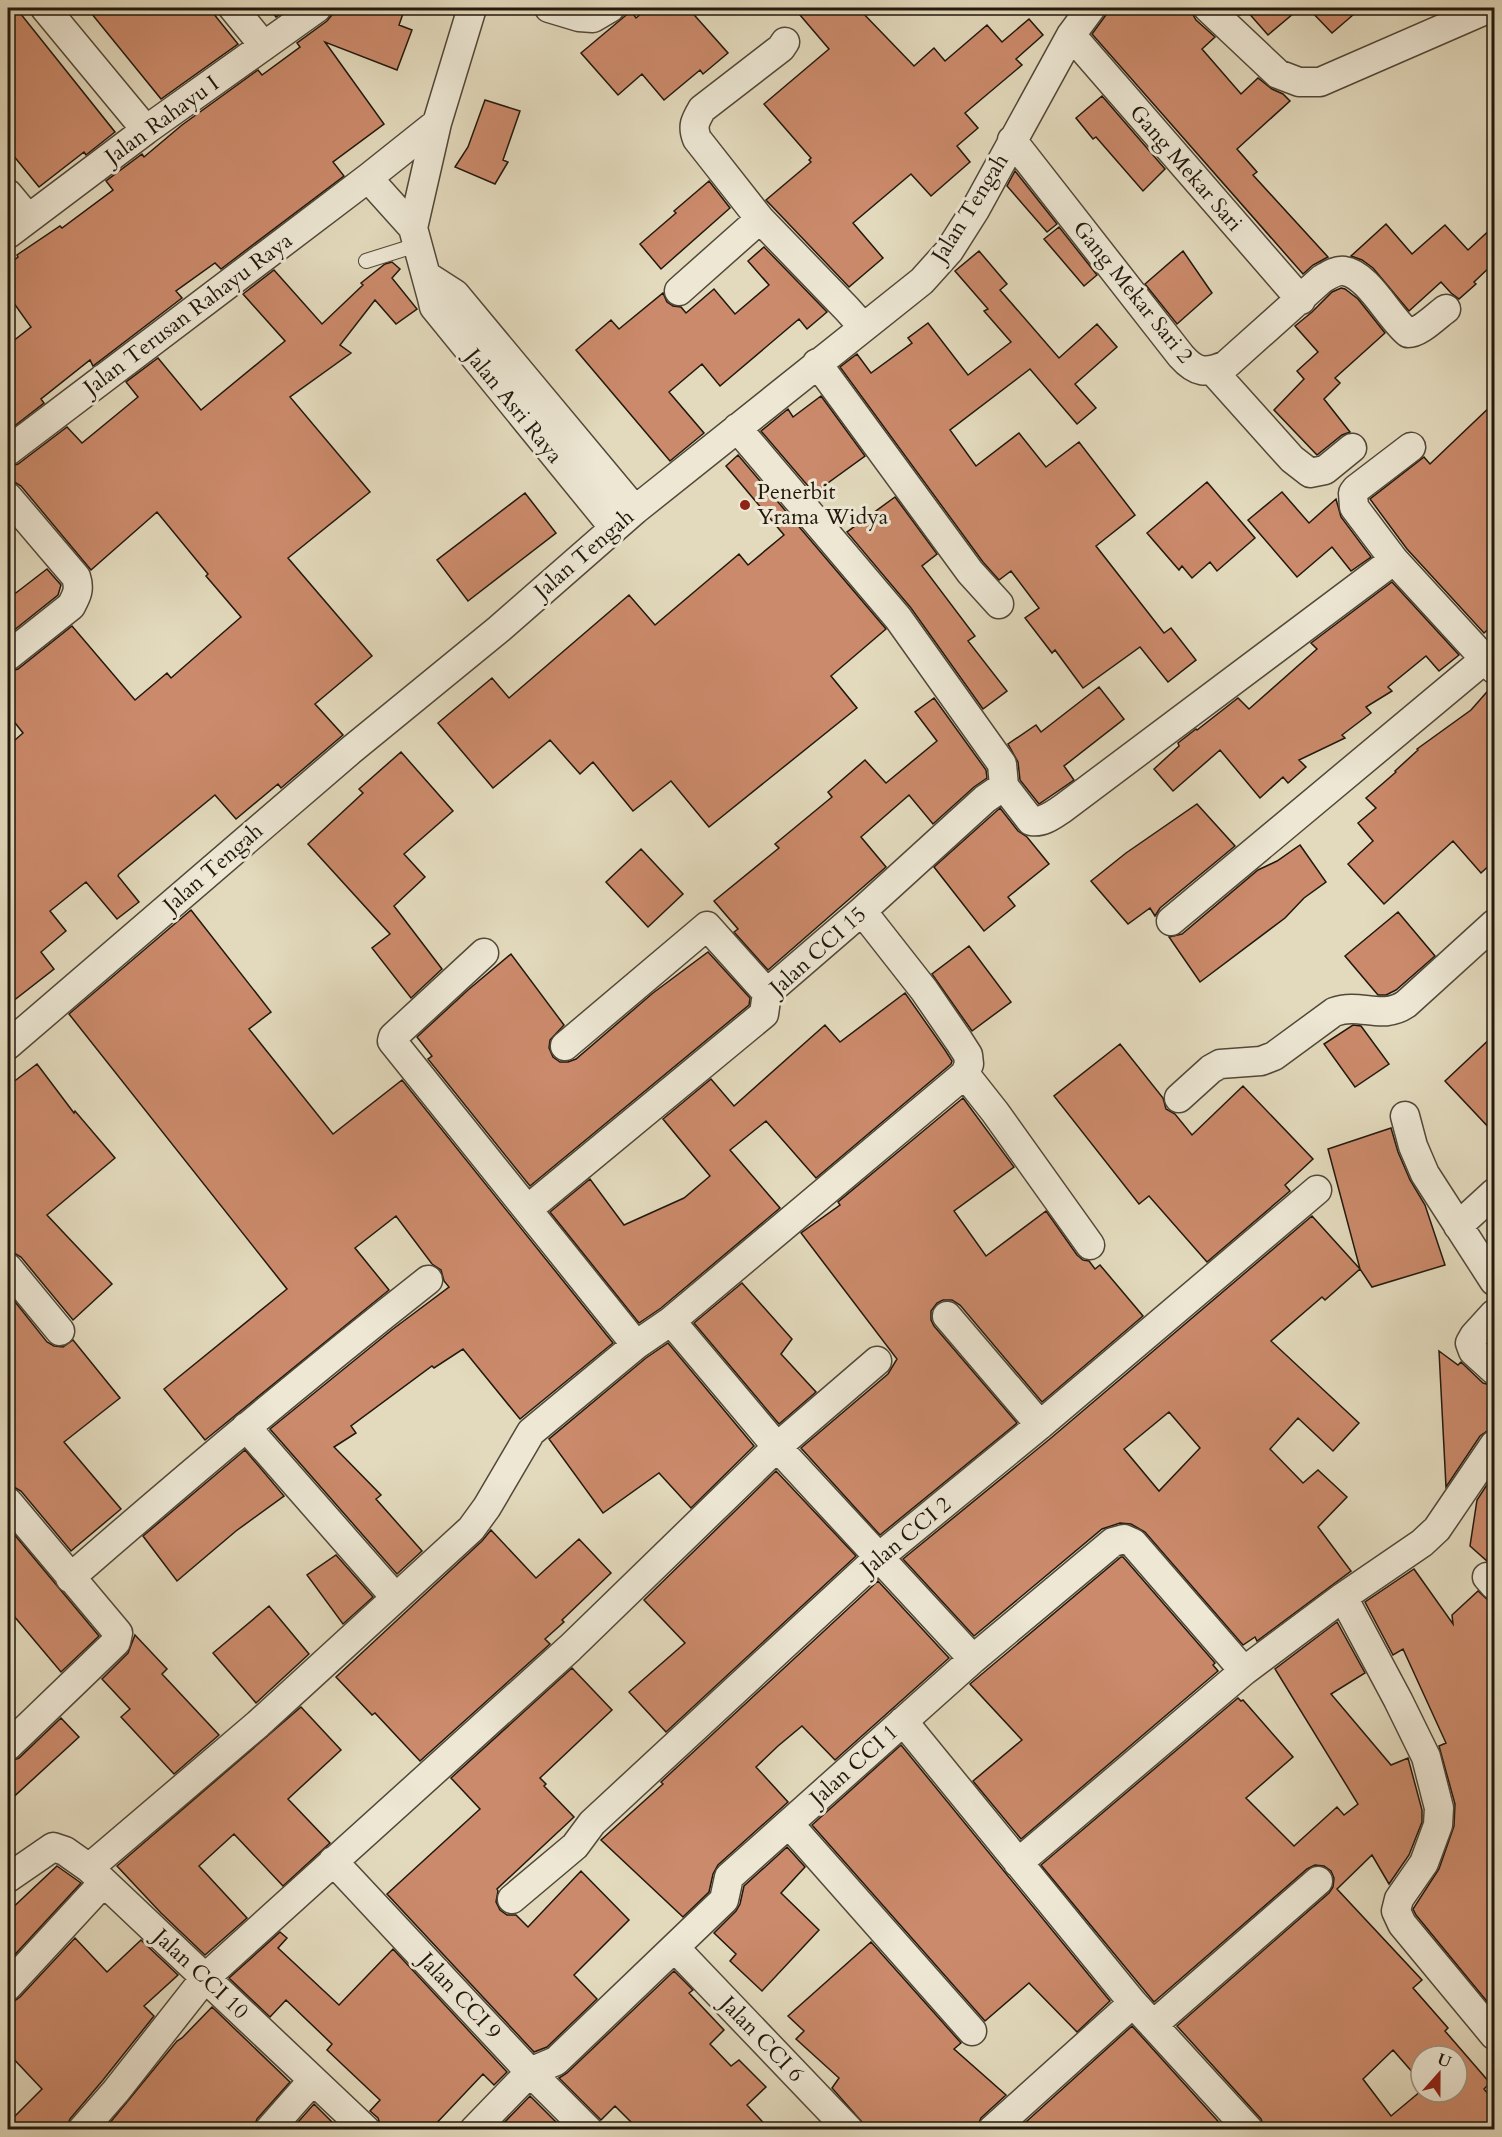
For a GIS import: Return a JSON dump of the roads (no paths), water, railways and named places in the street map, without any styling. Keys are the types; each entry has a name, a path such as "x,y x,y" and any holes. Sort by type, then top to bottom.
{"street":[{"path":"45,8 146,130"},
{"path":"233,8 264,46"},
{"name":"Jalan Rahayu I","path":"18,226 146,130 317,8"},
{"path":"415,237 437,123 471,8"},
{"path":"549,8 579,17 593,18 610,8"},
{"name":"Jalan Tengah","path":"8,1045 351,750 499,629 635,510 922,281 949,251 975,210 1071,35 1091,8"},
{"path":"1208,8 1278,74 1299,82 1320,82 1490,8"},
{"name":"Gang Mekar Sari","path":"1071,35 1301,300"},
{"path":"785,42 781,48 702,110 693,129 697,139 760,219 863,327"},
{"name":"Jalan Terusan Rahayu Raya","path":"8,451 437,123"},
{"name":"Gang Mekar Sari 2","path":"1012,140 1189,366 1201,371 1213,371 1226,366 1322,279 1342,271 1359,277 1408,333 1417,330 1446,309"},
{"path":"368,178 415,237"},
{"path":"8,194 18,226"},
{"path":"679,291 760,219"},
{"name":"Jalan Asri Raya","path":"415,237 434,307 614,528"},
{"name":"Jalan Asri Raya","path":"427,276 455,294 635,510"},
{"path":"817,363 970,572 999,604"},
{"path":"1213,371 1292,459 1310,473 1325,470 1352,448"},
{"path":"736,428 898,618 1002,764 1004,786 1031,821 1036,822 1047,818 1394,560"},
{"path":"1171,921 1490,664 1394,560 1354,507 1353,493 1356,489 1411,447"},
{"path":"8,497 76,577 79,586 78,594 71,606 8,656"},
{"name":"Jalan CCI 15","path":"528,1209 764,1014 767,993 862,911 985,799 1004,786"},
{"path":"8,1986 96,1875 471,1529 487,1507 531,1432 636,1345 671,1321 965,1074 969,1064 968,1055 924,990 862,911"},
{"path":"1179,1098 1211,1069 1220,1064 1261,1061 1274,1056 1334,1012 1345,1008 1381,1013 1396,1011 1494,924"},
{"path":"565,1046 707,926 767,993"},
{"path":"484,953 393,1037 392,1041 636,1345"},
{"path":"965,1074 1090,1245"},
{"path":"1405,1116 1413,1146 1425,1173 1494,1281"},
{"name":"Jalan CCI 2","path":"512,1899 575,1846 592,1823 879,1558 1317,1190"},
{"path":"1458,1227 1494,1193"},
{"path":"8,1268 60,1330"},
{"path":"70,1578 337,1351 428,1280"},
{"path":"1494,1314 1470,1343 1473,1351 1494,1370"},
{"path":"947,1317 1040,1425"},
{"path":"671,1321 777,1447 973,1659"},
{"path":"82,2130 116,2091 205,1978 614,1607 777,1447 877,1361"},
{"path":"246,1427 395,1597"},
{"path":"1018,1863 1244,1671 1343,1597 1422,1543 1437,1529 1494,1445"},
{"path":"8,1502 118,1633 116,1642 8,1746"},
{"name":"Jalan CCI 1","path":"474,2130 530,2072 556,2061 724,1900 729,1877 973,1659 1113,1542 1124,1539 1133,1543 1244,1671"},
{"path":"1343,1597 1426,1757 1439,1808 1438,1825 1424,1863 1399,1899 1396,1911 1402,1924 1494,2035"},
{"path":"903,1721 1133,2003 1249,2130"},
{"path":"789,1824 972,2031"},
{"name":"Jalan CCI 10","path":"8,1878 53,1847 65,1851 96,1875 366,2130"},
{"name":"Jalan CCI 9","path":"333,1861 530,2072 588,2130"},
{"path":"1153,2025 1318,1881"},
{"name":"Jalan CCI 6","path":"675,1948 849,2130"},
{"path":"992,2130 1133,2003"},
{"path":"269,2130 313,2080"}],"lane":[{"path":"366,261 415,237"}],"place":[{"name":"Penerbit Yrama Widya","path":"745,505"}]}
